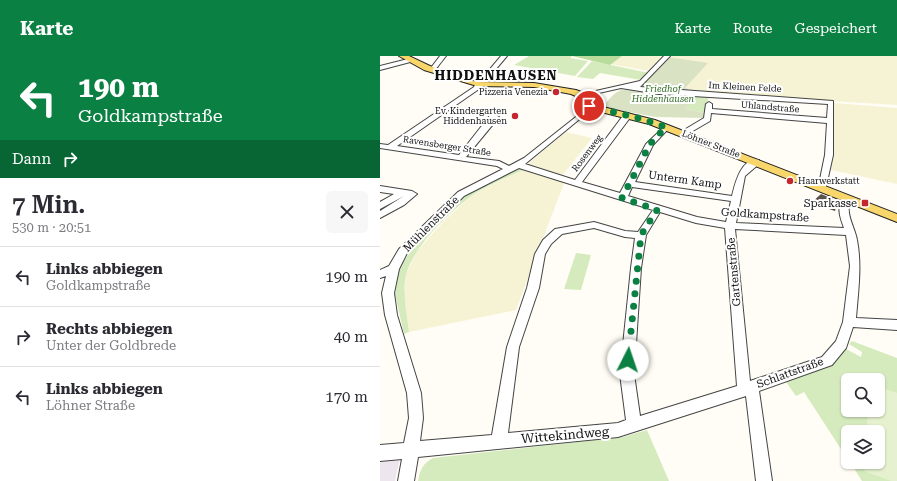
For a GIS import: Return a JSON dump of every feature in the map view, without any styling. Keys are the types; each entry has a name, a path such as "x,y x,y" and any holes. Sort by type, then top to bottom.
{"main road":[{"path":"403,56 460,79 499,85 543,86 564,90 580,96 594,108"},
{"name":"Löhner Straße","path":"594,108 628,115 683,133 897,218"}],"street":[{"path":"433,69 443,56"},
{"path":"383,147 477,88 479,81 504,56"},
{"path":"634,89 667,56"},
{"path":"380,68 412,60"},
{"path":"580,96 642,82"},
{"name":"Im Kleinen Felde","path":"623,87 659,92 831,102 831,121"},
{"path":"683,133 707,119 711,94"},
{"name":"Mühlenstraße","path":"406,481 416,418 414,393 390,308 388,294 393,270 403,251 453,201 472,188 514,167 545,146 576,120 594,108"},
{"name":"Uhlandstraße","path":"708,111 831,121"},
{"name":"Rosenweg","path":"576,184 628,115"},
{"path":"462,158 496,117 494,116"},
{"path":"822,189 829,155 831,121"},
{"path":"622,198 650,144 666,127"},
{"name":"Ravensberger Straße","path":"383,147 514,167"},
{"name":"Gartenstraße","path":"748,389 730,226 744,171 756,162"},
{"name":"Goldkampstraße","path":"514,167 576,184 657,210 696,220 730,226 850,232"},
{"name":"Unterm Kamp","path":"630,184 736,199"},
{"path":"380,189 412,194 401,203 380,215"},
{"path":"380,206 402,193"},
{"name":"Schlattstraße","path":"764,481 748,389 827,361 841,344 849,322 855,266 850,232 844,213 844,203 847,199"},
{"path":"634,425 627,374 641,235 657,210"},
{"path":"500,441 513,347 534,288 540,254 547,242 558,231 594,225 625,234 641,235"},
{"path":"380,274 393,270"},
{"path":"849,322 897,325"},
{"name":"Wittekindweg","path":"380,453 618,430 748,389"}],"shaded area":[{"path":"622,56 662,56 648,71 611,64"},
{"path":"669,56 897,56 897,105 687,92 689,89 685,88"},
{"path":"834,103 897,108 897,184 831,170"},
{"path":"566,132 592,138 562,176 529,165 530,162"},
{"path":"523,170 564,183 516,310 409,332 404,295 406,274 417,251 445,220 467,200 479,191"},
{"path":"400,458 395,481 380,481 380,459"}],"green space":[{"path":"529,56 572,56 570,58 588,61 575,76 514,65"},
{"path":"572,56 622,56 610,65"},
{"name":"Friedhof Hiddenhausen","path":"668,57 708,63 685,88 689,89 687,92 691,92 686,109 705,113 704,118 656,117 602,107 616,92 629,89 636,90"},
{"path":"592,61 649,73 641,80 600,73 593,79 577,77"},
{"path":"690,94 709,96 705,113 686,109"},
{"path":"518,169 523,170 479,191 458,207 436,228 417,252 406,275 404,289 409,332 404,334 395,294 399,268 417,242 466,195"},
{"path":"576,253 591,255 581,290 564,289"},
{"path":"852,341 897,358 897,481 862,481 854,469 885,469 885,425 841,425 841,449 804,392 796,396 786,382 831,365 846,349 861,357 862,352 849,344"},
{"path":"885,389 897,393 897,481 891,481 864,471 864,469 885,469 885,425 867,425 868,417 885,417"},
{"path":"647,430 669,481 418,481 422,467 433,458 623,437"}],"building":[{"path":"821,194 838,201 835,211 811,203"}],"place":[{"name":"Pizzeria Venezia","path":"556,92"},
{"name":"Ev. Kindergarten Hiddenhausen","path":"515,116"},
{"name":"Haarwerkstatt","path":"790,181"},
{"name":"Sparkasse","path":"865,203"}],"district":[{"name":"HIDDENHAUSEN","path":"496,75"}],"route":[{"path":"589,106 638,118 666,127 650,144 622,198 657,210 641,235 636,268 628,345 628,360"}]}
